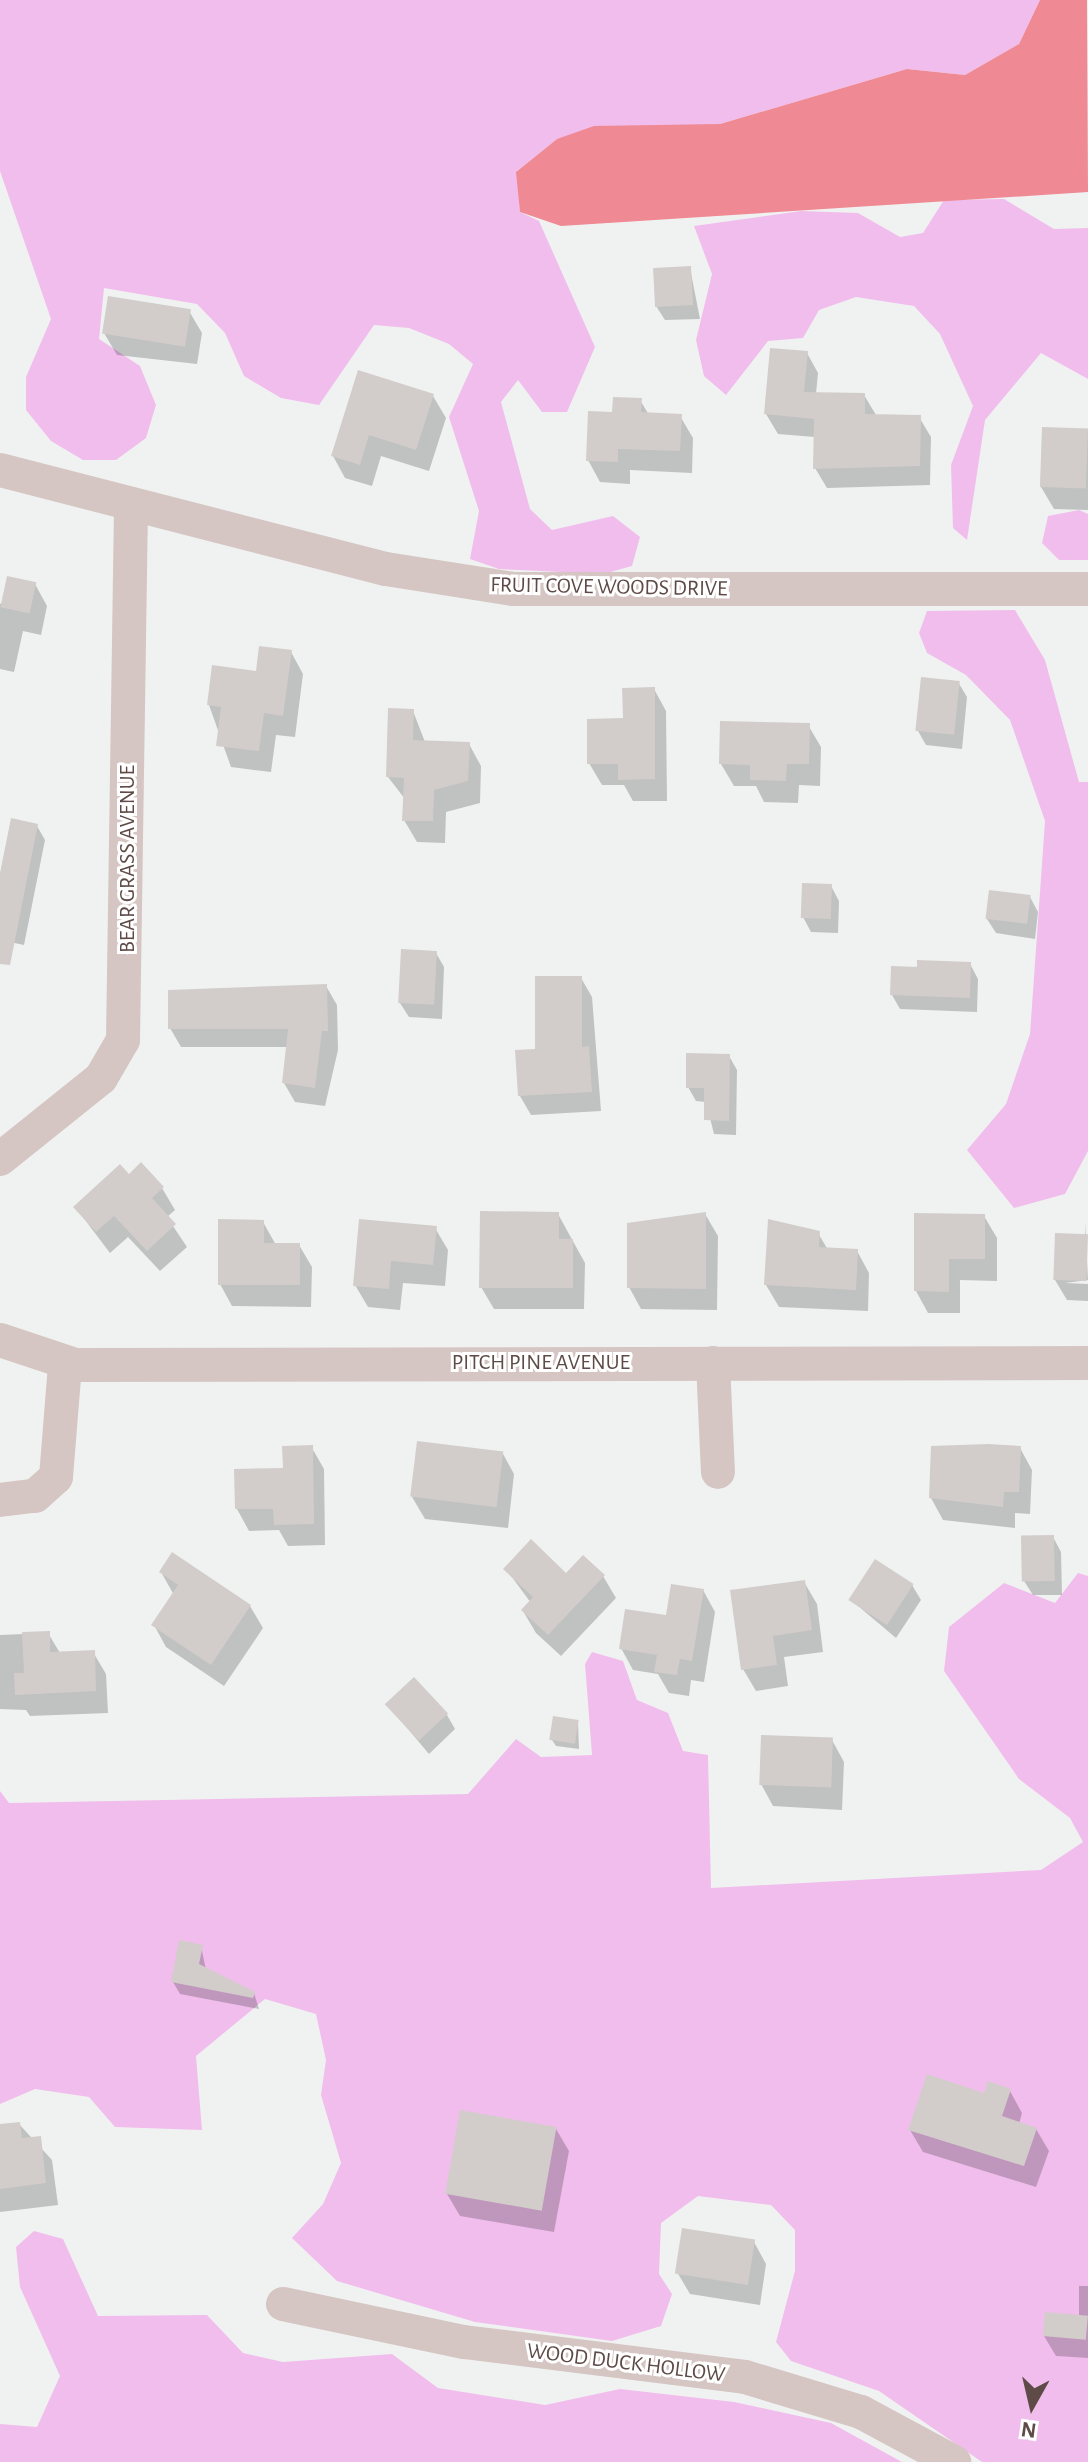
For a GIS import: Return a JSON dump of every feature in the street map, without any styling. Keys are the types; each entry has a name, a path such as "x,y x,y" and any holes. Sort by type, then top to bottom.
{"street":[{"name":"FRUIT COVE WOODS DRIVE","path":"0,470 386,569 514,589 1088,589"},
{"name":"BEAR GRASS AVENUE","path":"0,1159 101,1078 123,1040 131,504"},
{"name":"PITCH PINE AVENUE","path":"0,1340 65,1364 1088,1363"},
{"path":"713,1363 718,1472"},
{"path":"0,1500 35,1496 56,1477 65,1364"},
{"name":"WOOD DUCK HOLLOW","path":"283,2304 464,2342 745,2377 861,2412 954,2462"}],"shaded area":[{"path":"0,0 1040,0 1019,44 965,75 907,69 720,124 557,139 517,171 520,212 539,221 595,347 567,412 542,412 518,380 501,402 530,509 552,530 613,516 640,537 632,566 603,574 499,569 470,559 479,511 449,417 473,364 449,344 409,328 374,325 319,405 281,398 244,376 225,333 197,304 104,288 99,339 140,366 156,405 146,438 116,460 83,460 51,441 26,410 26,377 51,319 0,171"},
{"path":"1040,0 1087,0 1088,192 561,226 520,212 516,172 557,139 594,126 720,124 907,69 965,75 1019,44"},
{"path":"1004,199 1054,229 1088,228 1088,379 1041,353 985,420 967,540 953,528 951,465 973,406 940,334 914,306 856,297 819,310 803,338 768,341 726,395 704,376 696,340 712,274 694,226 801,211 858,213 900,237 923,233 944,200"},
{"path":"1079,510 1088,514 1088,560 1059,560 1042,543 1048,516"},
{"path":"1015,610 1045,660 1079,782 1088,782 1088,1151 1065,1194 1014,1208 967,1150 1006,1104 1030,1034 1045,821 1010,720 966,675 927,653 919,633 927,611"},
{"path":"1078,1573 1088,1576 1088,2462 982,2462 879,2391 791,2361 776,2342 795,2271 795,2230 771,2205 698,2196 661,2223 659,2274 672,2294 661,2326 612,2341 475,2322 337,2281 292,2238 323,2204 341,2163 321,2095 326,2060 316,2014 265,1999 196,2056 202,2130 115,2127 89,2097 35,2089 0,2104 0,1791 9,1803 468,1794 516,1739 541,1757 592,1755 585,1664 592,1652 623,1661 637,1700 668,1713 683,1751 708,1755 711,1888 1041,1870 1083,1842 1070,1818 1019,1779 944,1671 949,1627 1004,1583 1055,1603"},
{"path":"34,2231 63,2239 98,2316 207,2315 243,2353 283,2362 392,2354 438,2388 545,2405 620,2389 734,2402 831,2423 902,2462 0,2462 0,2424 37,2427 60,2376 20,2287 16,2247"}],"building":[{"path":"691,266 693,305 655,307 653,268"},
{"path":"108,296 191,309 185,347 102,334"},
{"path":"770,348 808,351 804,392 865,393 865,414 921,415 920,466 813,469 814,419 764,414"},
{"path":"358,370 434,394 416,450 369,435 360,465 331,456"},
{"path":"613,397 642,398 641,412 682,414 680,451 618,449 618,462 586,461 588,411 612,412"},
{"path":"1042,427 1088,429 1086,489 1040,487"},
{"path":"7,576 36,582 30,614 0,607"},
{"path":"259,646 292,650 283,716 264,713 259,751 216,746 221,707 207,705 212,665 256,671"},
{"path":"921,677 960,681 954,735 915,731"},
{"path":"655,687 655,779 618,780 618,764 587,764 587,719 623,718 622,688"},
{"path":"388,708 414,709 413,740 470,742 468,781 434,790 433,821 402,821 404,778 386,777"},
{"path":"720,721 810,723 809,764 787,764 786,781 750,780 750,765 719,764"},
{"path":"11,818 38,824 10,965 0,964 0,873"},
{"path":"802,883 832,884 831,919 801,918"},
{"path":"989,890 1031,895 1027,924 985,919"},
{"path":"401,949 437,951 434,1005 398,1003"},
{"path":"917,960 971,962 970,998 890,995 891,966 917,967"},
{"path":"535,976 582,976 582,1047 589,1046 592,1092 518,1096 515,1050 535,1049"},
{"path":"327,984 328,1031 322,1031 315,1088 282,1083 288,1029 168,1029 168,990"},
{"path":"686,1053 730,1054 729,1121 704,1120 704,1088 686,1088"},
{"path":"141,1162 164,1187 152,1198 176,1224 147,1251 114,1216 96,1232 73,1207 120,1164 129,1174"},
{"path":"480,1211 559,1212 559,1239 573,1239 573,1288 479,1288"},
{"path":"706,1212 706,1289 627,1288 627,1223"},
{"path":"914,1213 985,1214 985,1259 949,1259 949,1292 914,1291"},
{"path":"218,1219 264,1220 264,1243 300,1243 300,1285 218,1285"},
{"path":"359,1219 437,1226 433,1265 391,1261 389,1289 353,1286"},
{"path":"768,1219 820,1231 819,1247 858,1249 856,1290 764,1285"},
{"path":"1055,1233 1088,1234 1086,1281 1053,1280"},
{"path":"417,1441 503,1452 497,1507 410,1497"},
{"path":"313,1445 314,1524 274,1525 273,1509 235,1509 234,1469 283,1468 282,1446"},
{"path":"931,1446 1021,1446 1019,1492 1004,1492 1003,1507 929,1498"},
{"path":"1054,1535 1055,1581 1022,1582 1021,1536"},
{"path":"531,1539 566,1573 583,1555 605,1575 548,1635 521,1610 533,1597 503,1569"},
{"path":"172,1552 251,1605 211,1665 151,1625 178,1585 159,1572"},
{"path":"875,1559 914,1584 887,1625 848,1600"},
{"path":"805,1580 812,1630 773,1636 777,1665 741,1670 730,1590"},
{"path":"671,1584 704,1589 692,1661 680,1659 677,1675 654,1672 657,1655 619,1649 625,1609 666,1615"},
{"path":"50,1631 50,1652 95,1650 96,1691 15,1695 14,1673 24,1673 22,1632"},
{"path":"414,1677 448,1714 419,1741 385,1704"},
{"path":"553,1716 579,1720 575,1744 549,1740"},
{"path":"761,1735 833,1738 831,1787 759,1785"},
{"path":"179,1940 203,1945 199,1964 255,1992 253,1998 171,1982"},
{"path":"927,2074 984,2093 988,2081 1011,2089 1002,2116 1037,2128 1024,2166 908,2130"},
{"path":"460,2110 557,2127 542,2211 445,2194"},
{"path":"20,2122 22,2138 41,2136 46,2183 0,2189 0,2124"},
{"path":"682,2228 755,2240 748,2285 675,2273"},
{"path":"1045,2312 1088,2316 1086,2340 1043,2336"}]}
